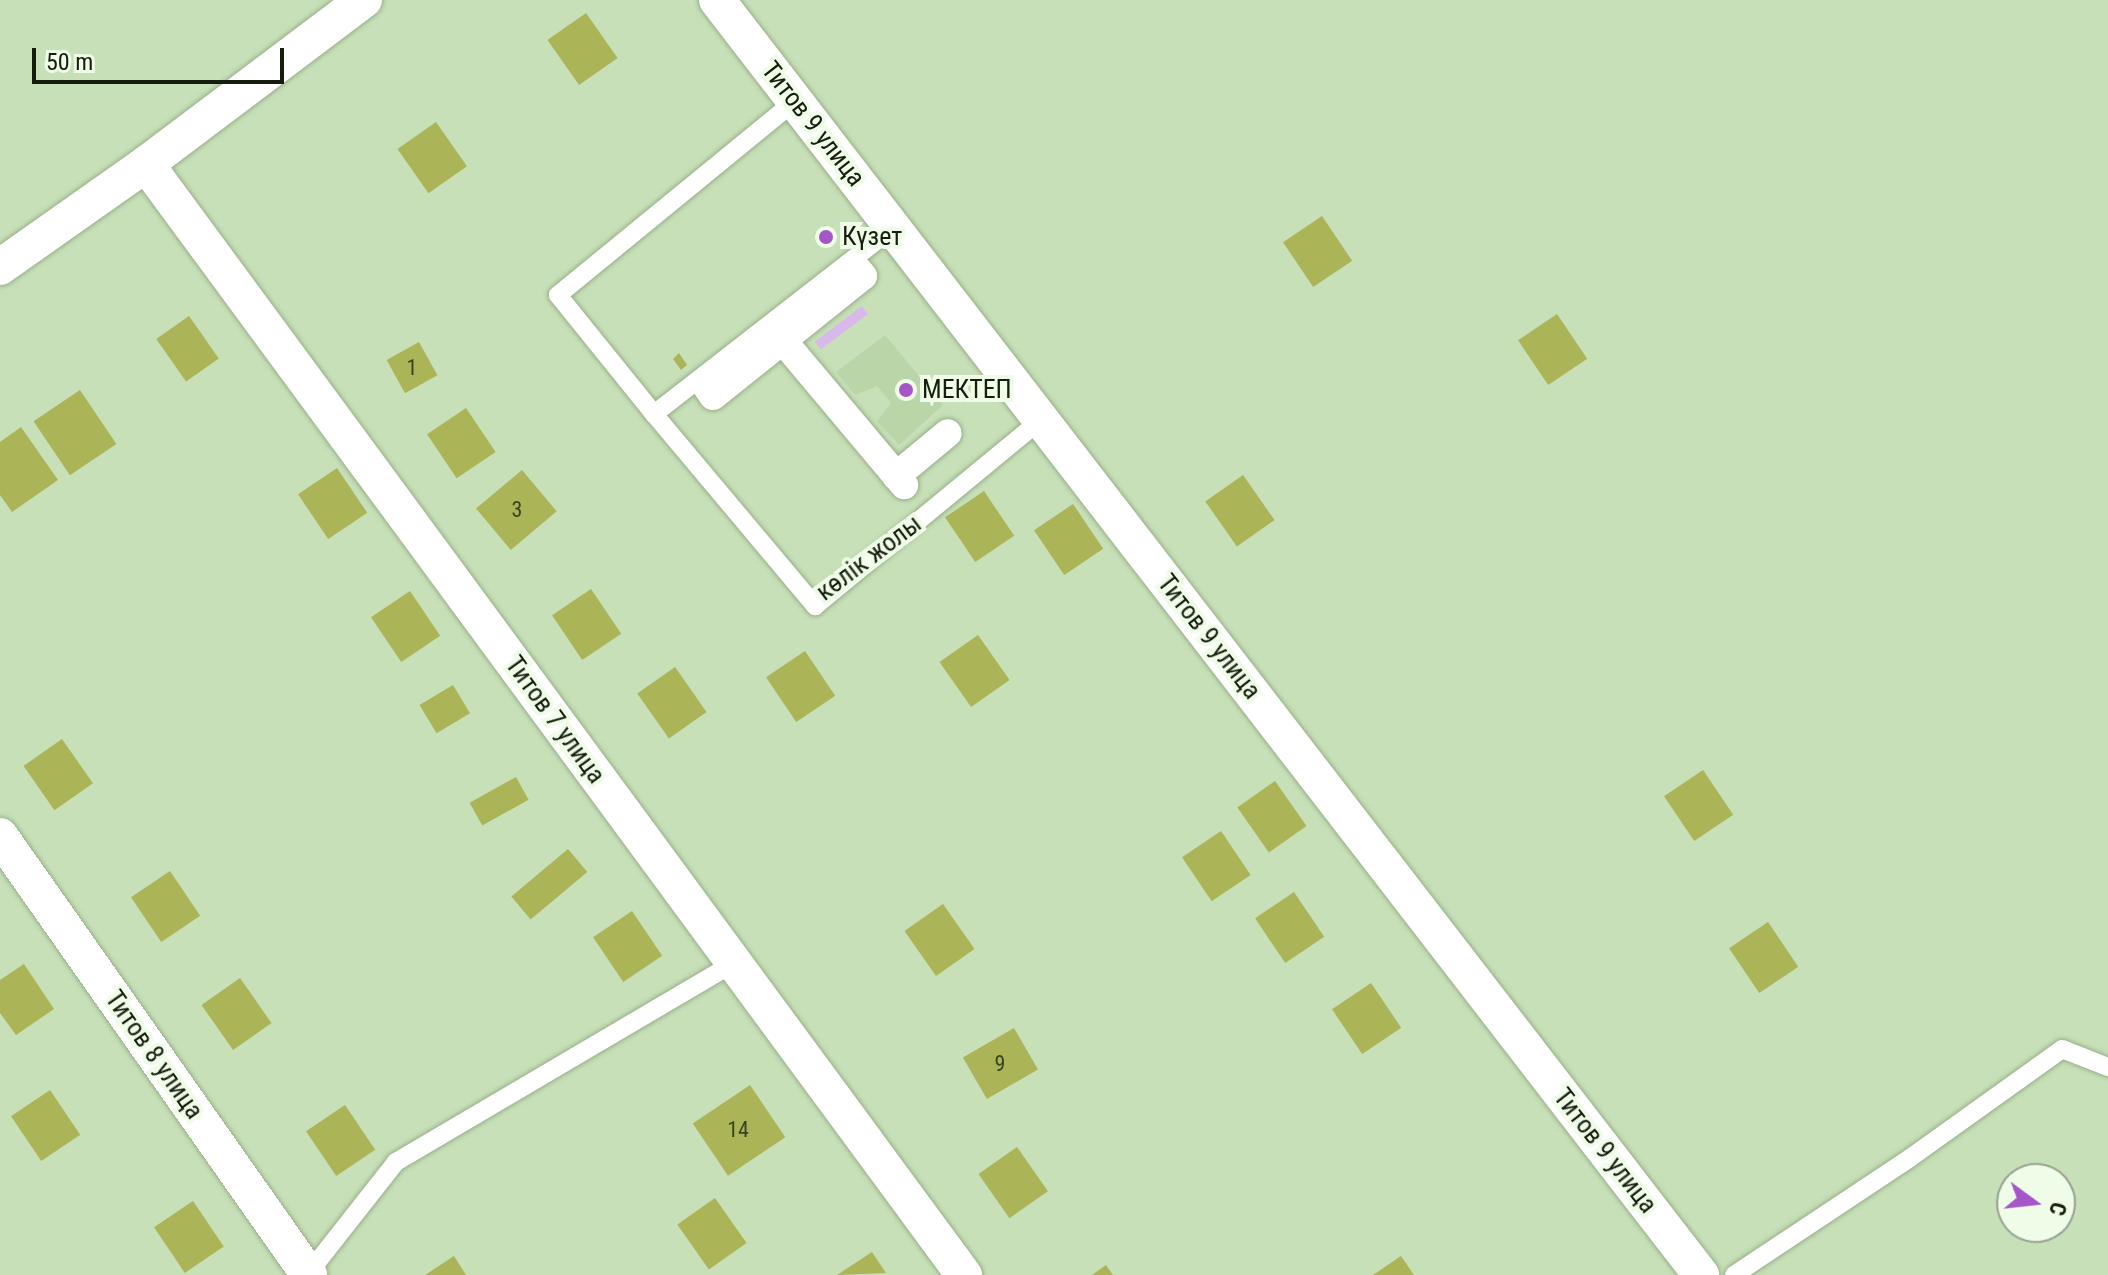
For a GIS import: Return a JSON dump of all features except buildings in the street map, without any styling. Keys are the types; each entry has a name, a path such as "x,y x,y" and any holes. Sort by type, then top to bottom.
{"street":[{"path":"0,267 146,164 364,0"},
{"name":"Титов 9 улица","path":"717,0 1701,1275"},
{"name":"Титов 7 улица","path":"146,164 964,1275"},
{"path":"706,386 713,396 784,342 863,276 858,270"},
{"path":"784,342 900,480 948,433"},
{"name":"Титов 8 улица","path":"0,836 308,1275"}],"lane":[{"name":"көлік жолы","path":"795,101 558,295 815,606 1041,420"},
{"path":"654,414 893,228"},
{"path":"308,1275 396,1162 734,963"},
{"path":"1734,1275 1910,1158 2062,1049 2108,1067"}],"shaded area":[{"path":"862,306 868,314 821,349 815,342"},
{"name":"МЕКТЕП","path":"885,335 943,405 899,445 877,421 891,403 877,386 855,395 836,372"}],"place":[{"name":"Күзет","path":"826,237"},
{"name":"МЕКТЕП","path":"906,390"}]}
